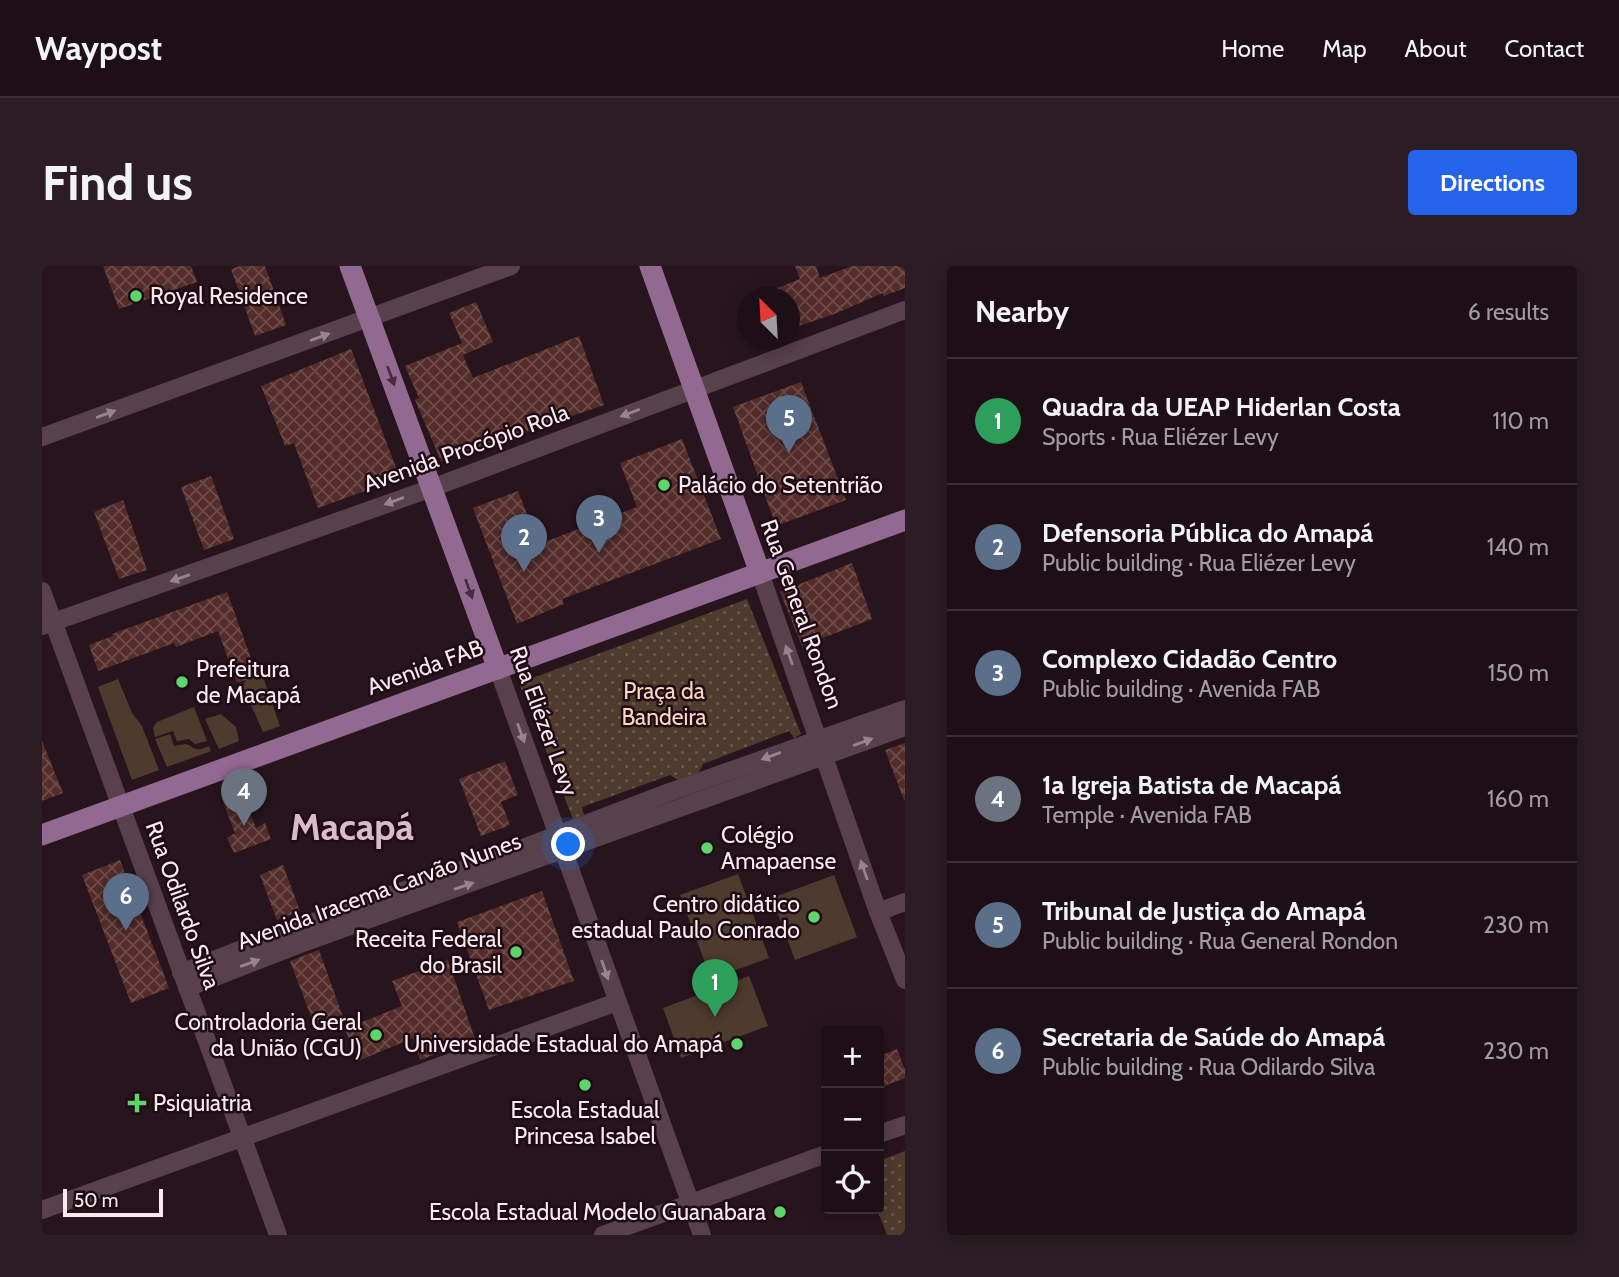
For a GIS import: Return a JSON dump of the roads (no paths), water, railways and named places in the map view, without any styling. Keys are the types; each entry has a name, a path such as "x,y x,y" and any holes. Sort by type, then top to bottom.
{"main road":[{"name":"Rua Eliézer Levy","path":"350,266 498,668"},
{"name":"Rua General Rondon","path":"650,266 760,573"},
{"name":"Avenida FAB","path":"42,835 905,520"}],"street":[{"path":"42,438 511,266"},
{"name":"Avenida Procópio Rola","path":"48,624 432,488 905,310"},
{"name":"Rua General Rondon","path":"760,573 878,912 905,980"},
{"name":"Rua Odilardo Silva","path":"42,591 48,624 121,805 278,1235"},
{"name":"Rua Eliézer Levy","path":"498,668 702,1235"},
{"name":"Avenida Iracema Carvão Nunes","path":"184,980 293,929 560,843 822,747 905,709"},
{"name":"Avenida Iracema Carvão Nunes","path":"822,747 905,727"},
{"path":"878,912 905,902"},
{"path":"42,1210 617,1002"},
{"path":"884,1132 905,1125"},
{"path":"603,1235 821,1156"}],"place":[{"name":"Royal Residence","path":"136,296"},
{"name":"Tribunal de Justiça do Amapá","path":"789,453"},
{"name":"Palácio do Setentrião","path":"664,485"},
{"name":"Complexo Cidadão Centro","path":"599,553"},
{"name":"Defensoria Pública do Amapá","path":"524,572"},
{"name":"Prefeitura de Macapá","path":"182,682"},
{"name":"1a Igreja Batista de Macapá","path":"244,826"},
{"name":"Colégio Amapaense","path":"707,848"},
{"name":"Centro didático estadual Paulo Conrado","path":"814,917"},
{"name":"Secretaria de Saúde do Amapá","path":"126,931"},
{"name":"Receita Federal do Brasil","path":"516,952"},
{"name":"Quadra da UEAP Hiderlan Costa","path":"715,1017"},
{"name":"Controladoria Geral da União (CGU)","path":"376,1035"},
{"name":"Universidade Estadual do Amapá","path":"737,1044"},
{"name":"Escola Estadual Princesa Isabel","path":"585,1085"},
{"name":"Psiquiatria","path":"137,1103"},
{"name":"Escola Estadual Modelo Guanabara","path":"780,1212"}],"district":[{"name":"Macapá","path":"352,826"}],"park label":[{"name":"Praça da Bandeira","path":"664,704"}]}
